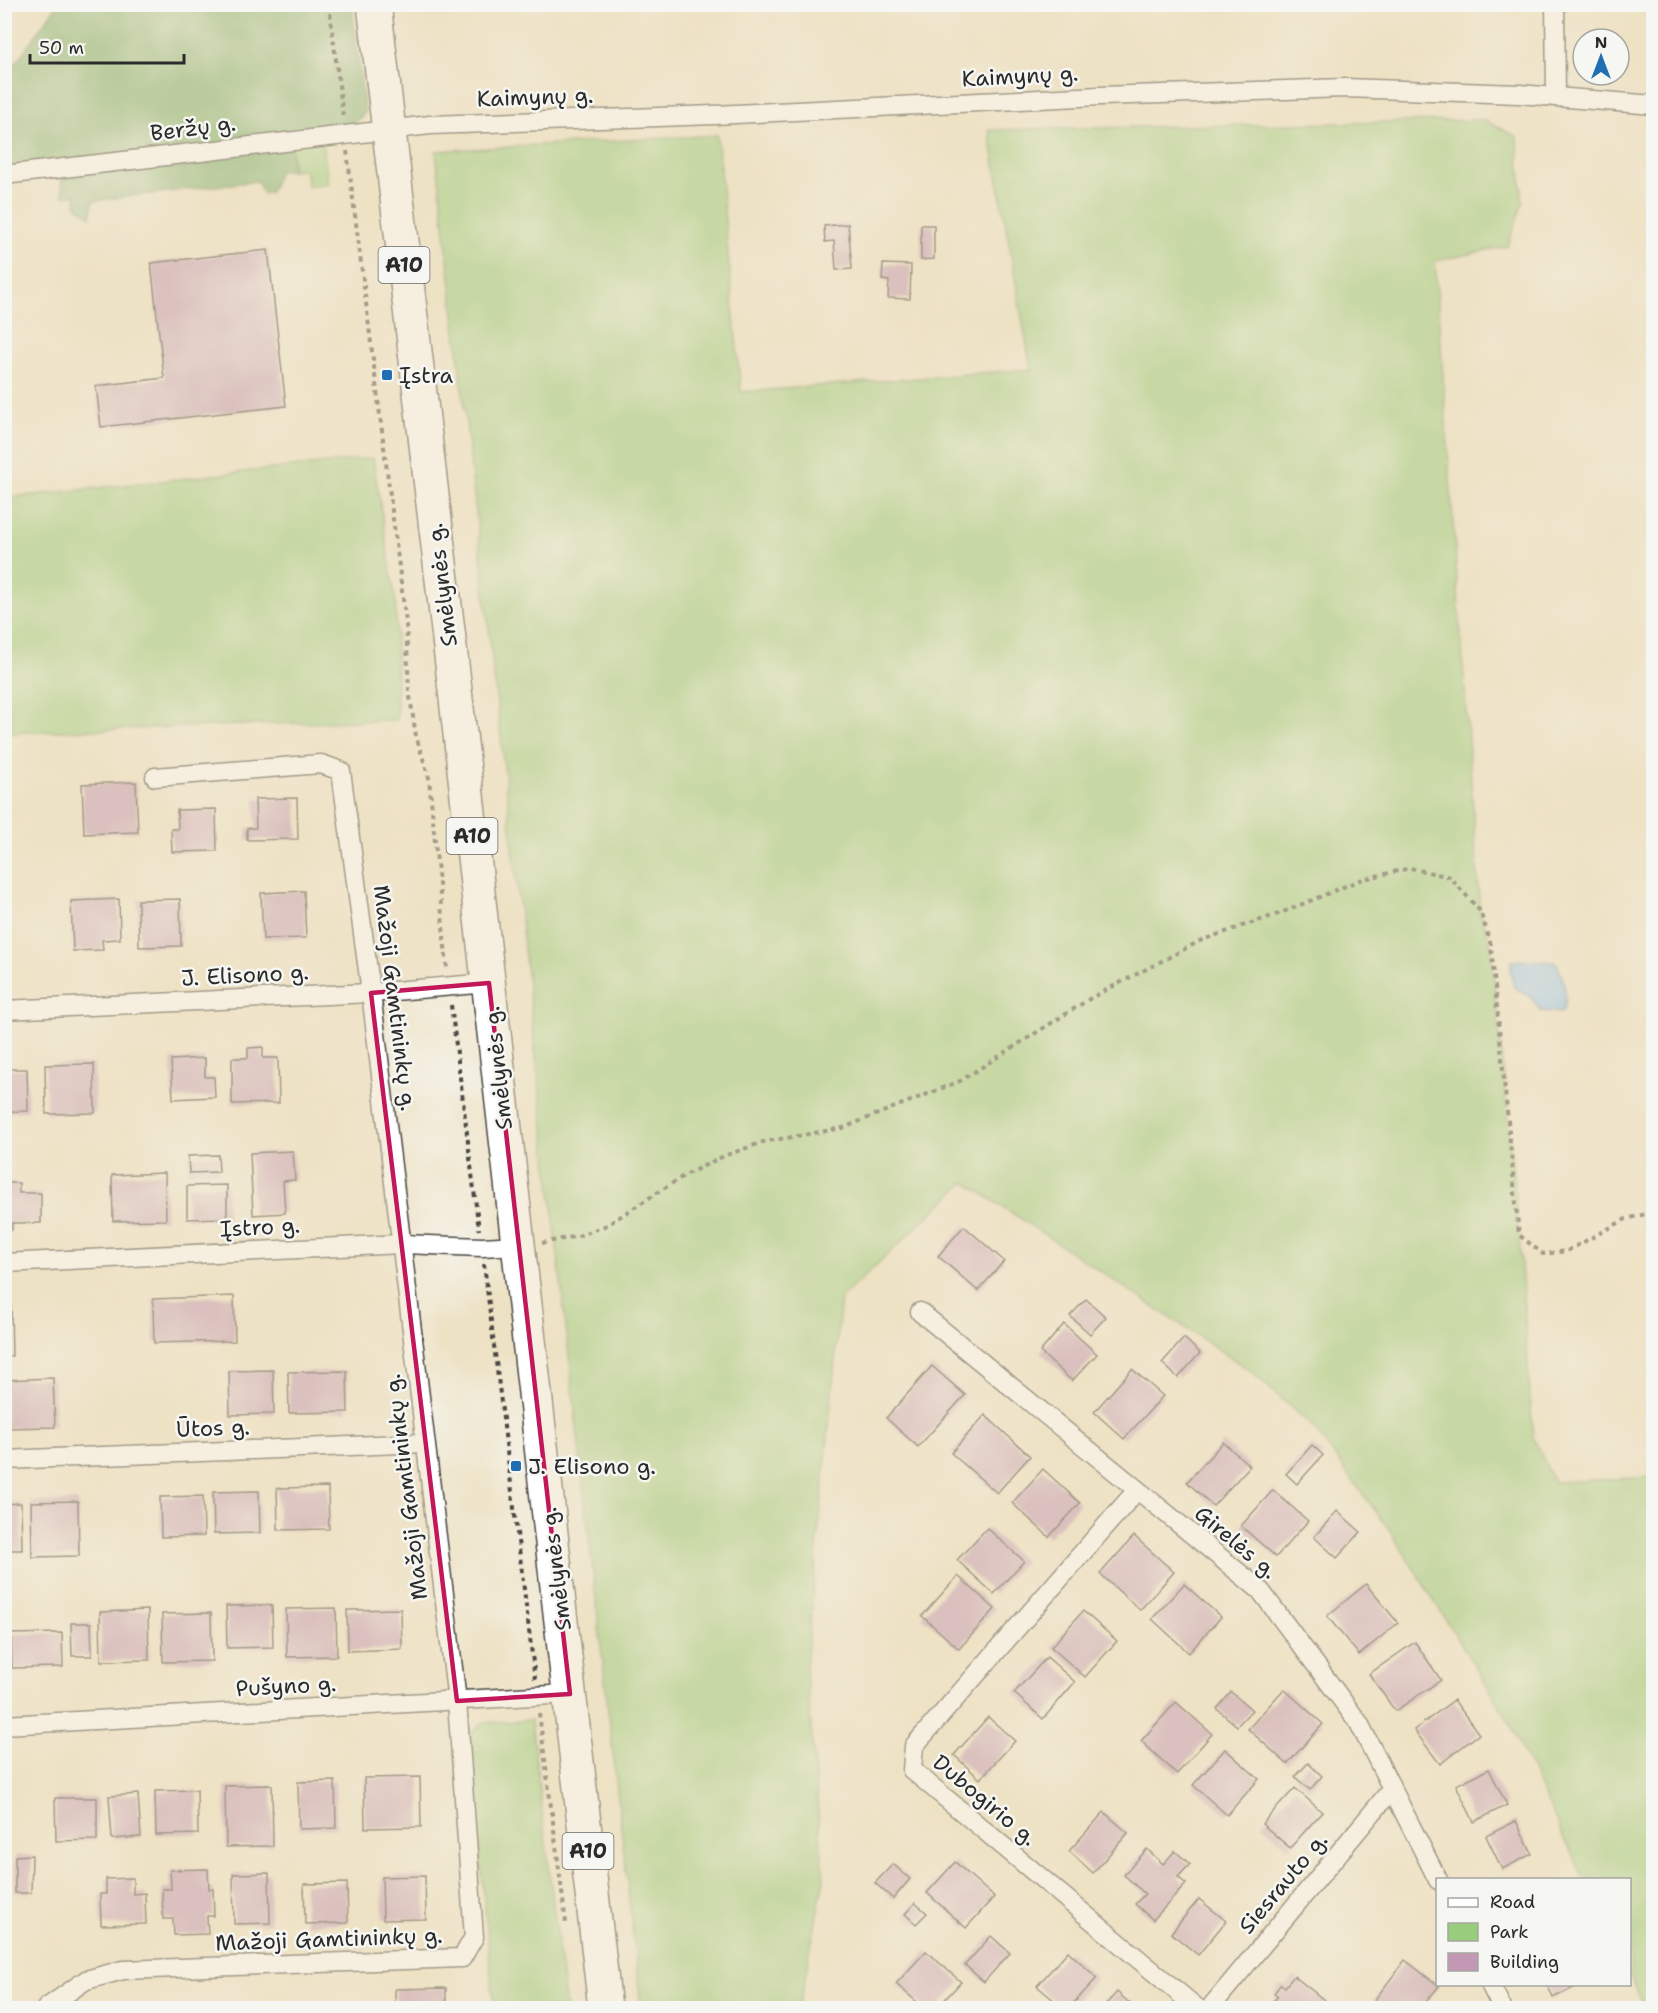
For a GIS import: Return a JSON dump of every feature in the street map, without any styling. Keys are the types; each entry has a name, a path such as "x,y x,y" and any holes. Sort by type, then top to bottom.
{"highway":[{"name":"A10","path":"374,4 388,128"},
{"name":"Smėlynės g.","path":"388,128 489,983 605,2008"}],"street":[{"path":"1555,4 1556,98"},
{"name":"Kaimynų g.","path":"388,128 1345,88 1653,105"},
{"name":"Beržų g.","path":"4,175 388,128"},
{"name":"Mažoji Gamtininkų g.","path":"46,2008 86,1980 123,1970 462,1958 474,1937 457,1701 371,993 341,771 321,764 155,777"},
{"name":"J. Elisono g.","path":"4,1010 371,993 489,983"},
{"name":"Įstro g.","path":"4,1263 402,1244 482,1247 518,1245"},
{"name":"Girelės g.","path":"920,1312 1260,1590 1359,1723 1436,1878"},
{"name":"Ūtos g.","path":"4,1460 424,1443"},
{"name":"Dubogirio g.","path":"1137,1490 914,1746 912,1770 1197,2008"},
{"name":"Pušyno g.","path":"4,1725 570,1694"},
{"name":"Siesrauto g.","path":"1210,2008 1392,1789"},
{"path":"1491,1986 1502,2008"}],"path":[{"path":"329,4 406,623 410,690 416,736 429,778 448,987 567,1931"},
{"path":"518,1245 548,1242 598,1229 685,1175 724,1156 763,1143 843,1128 960,1081 1090,998 1202,940 1281,913 1360,880 1410,868 1450,877 1480,911 1491,945 1519,1235 1543,1254 1568,1251 1626,1219 1653,1212"}],"highlighted area":[{"path":"489,983 570,1694 457,1701 371,993"}],"green space":[{"path":"57,5 352,5 365,113 345,133 291,140 292,170 279,171 270,193 263,194 257,181 93,201 91,217 76,206 76,195 63,196 60,168 5,175 5,78"},
{"path":"1484,120 1517,137 1523,203 1507,246 1435,261 1480,911 1491,945 1519,1235 1533,1437 1554,1482 1653,1477 1653,2008 1645,2008 1631,1978 1631,1878 1584,1878 1505,1714 1389,1529 1313,1427 1248,1369 965,1182 841,1298 806,1667 824,1880 799,2008 641,2008 436,151 717,135 741,392 1031,369 989,130"},
{"path":"321,136 329,184 308,187 305,170 292,170 291,140"},
{"path":"373,458 396,605 397,720 5,733 5,498"},
{"path":"531,1720 566,2008 494,2008 469,1735 482,1723"}],"water":[{"path":"1512,961 1556,962 1566,994 1561,1013 1541,1011 1531,997 1514,987 1510,969"}],"building":[{"path":"848,224 852,269 836,270 834,241 825,242 824,226"},
{"path":"921,225 934,225 934,259 921,260"},
{"path":"268,250 286,406 101,427 96,386 164,378 151,263"},
{"path":"883,264 911,265 910,299 888,298 889,281 882,280"},
{"path":"136,782 138,832 84,834 82,784"},
{"path":"297,798 298,839 247,840 247,828 256,828 255,799"},
{"path":"216,809 217,851 172,852 171,829 178,829 177,810"},
{"path":"304,891 306,938 263,939 261,893"},
{"path":"119,899 120,939 102,940 103,950 73,951 71,901"},
{"path":"180,899 181,946 139,947 138,900"},
{"path":"263,1047 263,1058 278,1058 279,1103 232,1104 232,1058 248,1058 248,1048"},
{"path":"205,1058 205,1077 214,1077 215,1097 173,1099 171,1060"},
{"path":"94,1064 95,1113 46,1114 45,1065"},
{"path":"4,1069 27,1069 28,1111 4,1112"},
{"path":"293,1151 295,1180 283,1181 285,1213 253,1215 250,1153"},
{"path":"218,1155 219,1172 189,1173 188,1156"},
{"path":"165,1173 166,1220 113,1221 112,1175"},
{"path":"4,1183 19,1183 19,1193 41,1193 41,1223 12,1223 12,1230 4,1230"},
{"path":"227,1185 227,1218 187,1219 187,1186"},
{"path":"964,1226 1004,1261 978,1291 938,1256"},
{"path":"234,1296 235,1341 154,1343 153,1299"},
{"path":"1086,1299 1106,1317 1090,1334 1070,1316"},
{"path":"4,1305 11,1305 12,1356 4,1356"},
{"path":"1064,1324 1097,1354 1072,1381 1040,1352"},
{"path":"1184,1338 1200,1353 1178,1378 1162,1363"},
{"path":"932,1366 965,1395 918,1447 886,1418"},
{"path":"1132,1369 1163,1396 1124,1439 1094,1412"},
{"path":"273,1370 274,1414 230,1415 229,1371"},
{"path":"347,1371 348,1412 289,1413 288,1372"},
{"path":"53,1378 55,1427 6,1428 5,1380"},
{"path":"985,1415 1030,1456 997,1493 951,1453"},
{"path":"1223,1442 1250,1466 1213,1506 1187,1482"},
{"path":"1312,1445 1323,1455 1297,1484 1286,1474"},
{"path":"1043,1469 1080,1503 1049,1537 1012,1503"},
{"path":"328,1487 329,1529 278,1530 277,1488"},
{"path":"1273,1490 1308,1521 1276,1557 1241,1526"},
{"path":"259,1491 260,1533 214,1534 213,1492"},
{"path":"203,1496 204,1536 161,1537 160,1497"},
{"path":"78,1501 79,1556 32,1557 31,1502"},
{"path":"21,1503 22,1550 4,1550 4,1504"},
{"path":"1337,1511 1361,1532 1337,1558 1314,1537"},
{"path":"987,1528 1024,1561 994,1594 957,1560"},
{"path":"1134,1536 1174,1572 1140,1610 1100,1574"},
{"path":"958,1576 995,1609 959,1649 922,1616"},
{"path":"1184,1584 1221,1617 1189,1653 1152,1619"},
{"path":"1366,1584 1398,1623 1359,1655 1327,1616"},
{"path":"272,1605 273,1647 227,1648 226,1606"},
{"path":"336,1608 337,1656 287,1657 286,1609"},
{"path":"401,1609 402,1649 348,1651 347,1610"},
{"path":"148,1610 149,1660 101,1661 100,1612"},
{"path":"1083,1611 1117,1641 1085,1677 1051,1647"},
{"path":"211,1613 212,1661 163,1662 162,1614"},
{"path":"71,1623 91,1623 92,1656 72,1656"},
{"path":"62,1633 63,1667 12,1668 11,1634"},
{"path":"1415,1642 1441,1680 1395,1711 1369,1674"},
{"path":"1047,1657 1075,1682 1043,1719 1014,1693"},
{"path":"1284,1689 1323,1724 1287,1764 1248,1729"},
{"path":"1231,1692 1252,1710 1237,1726 1217,1709"},
{"path":"1454,1700 1479,1734 1440,1764 1414,1730"},
{"path":"1176,1702 1212,1734 1177,1774 1141,1741"},
{"path":"988,1717 1015,1741 980,1779 954,1755"},
{"path":"1225,1749 1259,1779 1227,1815 1193,1785"},
{"path":"1308,1763 1322,1776 1310,1790 1295,1777"},
{"path":"1489,1769 1507,1805 1474,1822 1456,1785"},
{"path":"420,1777 421,1827 365,1828 364,1778"},
{"path":"335,1781 336,1828 299,1829 298,1782"},
{"path":"272,1785 273,1846 226,1847 225,1786"},
{"path":"1295,1788 1322,1812 1290,1848 1262,1824"},
{"path":"197,1790 198,1834 156,1835 155,1791"},
{"path":"138,1794 141,1837 112,1839 109,1796"},
{"path":"55,1798 97,1798 97,1840 56,1841"},
{"path":"1104,1812 1128,1833 1093,1873 1069,1851"},
{"path":"1516,1821 1532,1854 1502,1869 1486,1836"},
{"path":"1147,1849 1163,1864 1175,1851 1190,1864 1178,1877 1186,1884 1153,1920 1135,1904 1145,1894 1124,1875"},
{"path":"32,1855 31,1893 15,1893 15,1856"},
{"path":"955,1862 994,1897 966,1928 927,1893"},
{"path":"893,1864 910,1879 893,1899 875,1883"},
{"path":"208,1869 209,1889 213,1889 214,1916 207,1916 208,1934 174,1935 173,1919 163,1919 162,1889 171,1889 170,1870"},
{"path":"269,1873 270,1923 234,1924 233,1874"},
{"path":"425,1876 426,1919 383,1920 382,1877"},
{"path":"133,1878 133,1894 145,1893 146,1924 101,1925 100,1894 106,1894 106,1879"},
{"path":"347,1883 348,1923 305,1924 304,1884"},
{"path":"1199,1899 1226,1921 1198,1955 1171,1933"},
{"path":"915,1903 927,1913 916,1924 905,1914"},
{"path":"991,1936 1010,1953 984,1982 965,1965"},
{"path":"926,1951 961,1982 937,2008 924,2008 896,1984"},
{"path":"1068,1951 1097,1978 1069,2008 1063,2008 1037,1986"},
{"path":"1405,1960 1436,1986 1439,1986 1421,2008 1381,2008 1373,2002"},
{"path":"1294,1976 1334,2008 1267,2008 1278,1996 1274,1993 1281,1984 1285,1987"},
{"path":"1548,1986 1577,1986 1553,1998"},
{"path":"446,1988 446,2008 395,2008 395,1989"},
{"path":"1117,1992 1135,2008 1103,2008"},
{"path":"253,2003 253,2008 198,2008 198,2005"}],"place":[{"name":"Įstra","path":"387,375"},
{"name":"J. Elisono g.","path":"516,1466"}]}
